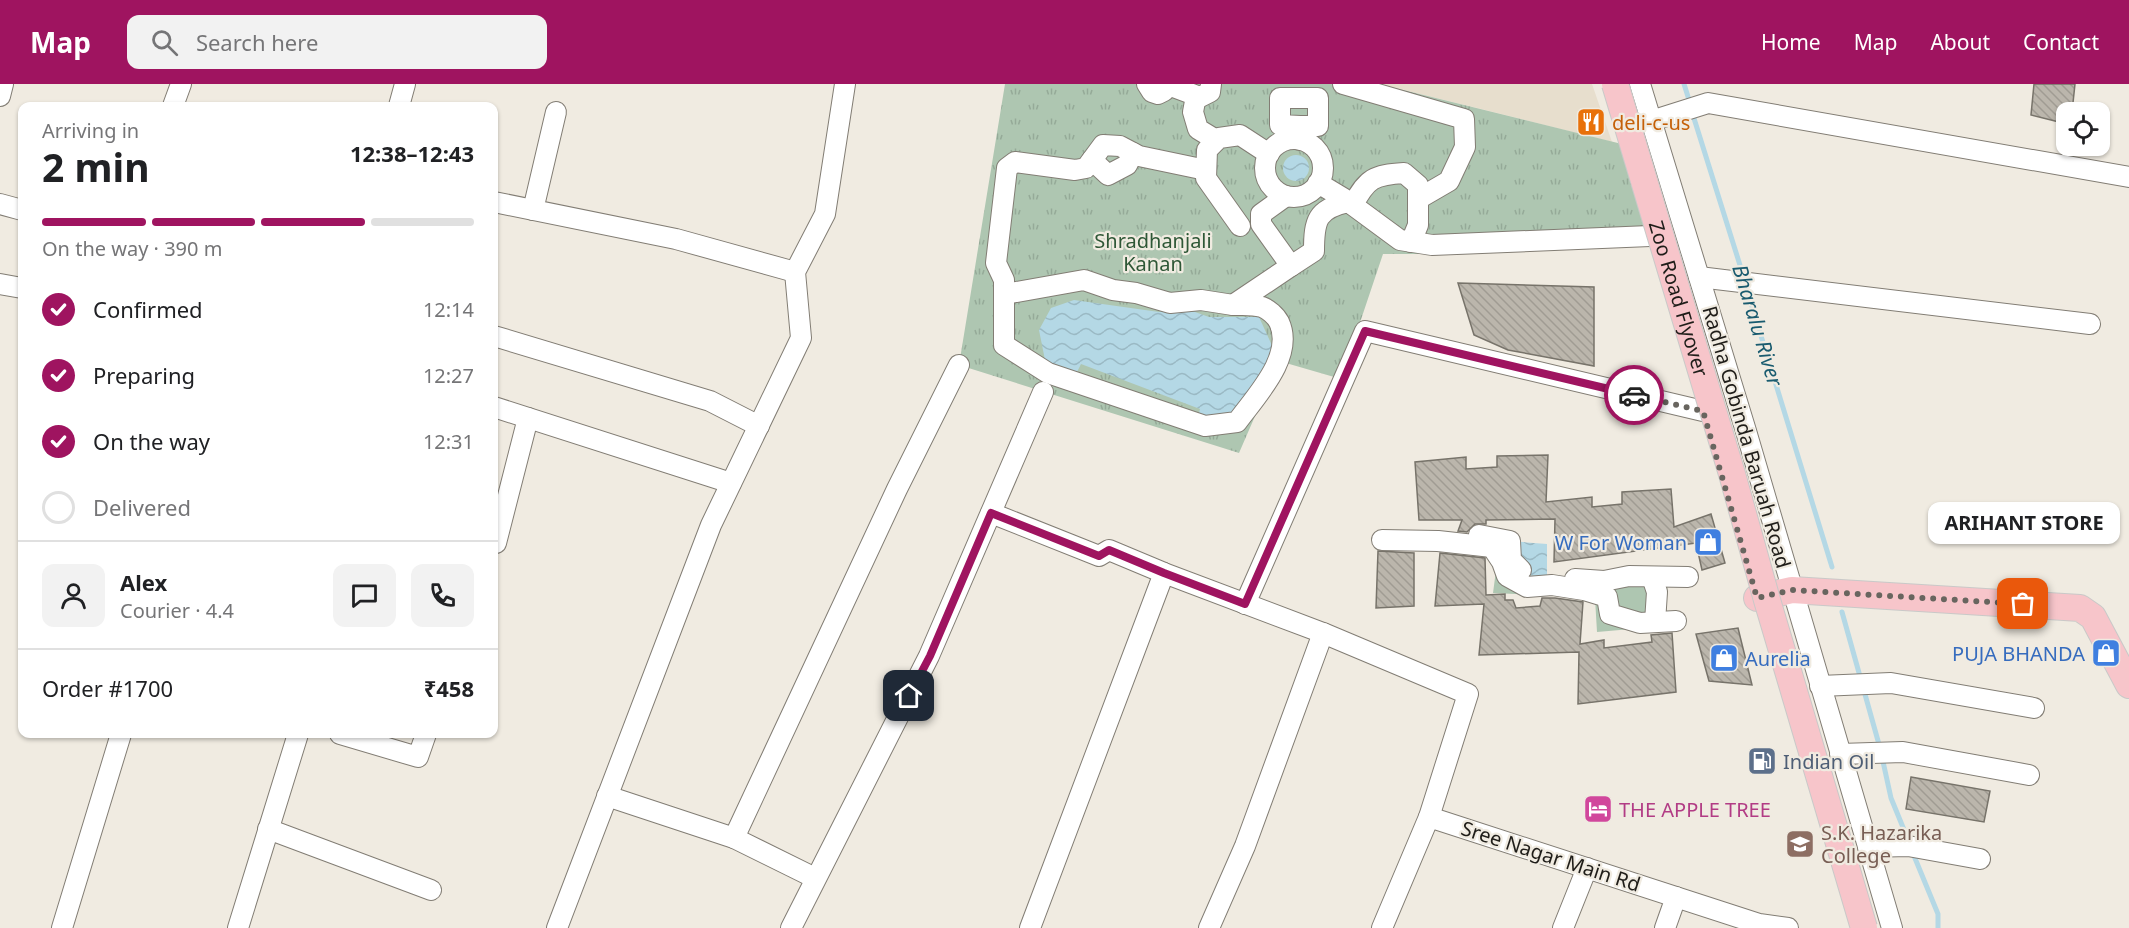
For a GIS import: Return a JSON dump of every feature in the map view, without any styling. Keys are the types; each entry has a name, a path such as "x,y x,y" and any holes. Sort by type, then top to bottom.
{"main road":[{"name":"Zoo Road Flyover","path":"1615,84 1732,474 1864,928"},
{"name":"Zoo Road Flyover","path":"1629,84 1878,928"},
{"path":"1757,598 1792,590 2080,608 2093,617 2129,685"}],"street":[{"path":"0,96 3,84"},
{"path":"174,102 181,84"},
{"path":"400,102 405,84"},
{"path":"557,928 711,525 801,338 795,272 825,214 845,84"},
{"path":"1147,84 1152,92 1158,94 1168,85 1203,90 1193,112 1198,129 1216,140"},
{"path":"1343,84 1464,118 1465,147 1449,181 1418,199"},
{"name":"Radha Gobinda Baruah Road","path":"1603,84 1703,411 1851,928"},
{"name":"Radha Gobinda Baruah Road","path":"1640,84 1750,441 1892,928"},
{"path":"1300,133 1278,144 1269,154 1265,168 1266,178 1277,192 1286,196 1304,195 1318,183 1322,165 1315,148 1300,133 1280,125 1280,98 1301,91"},
{"path":"1651,121 1708,103 2129,177"},
{"path":"533,210 556,112"},
{"path":"1269,154 1240,135 1219,138 1207,150 1206,178 1253,220 1291,266"},
{"path":"1005,294 1084,280 1113,290 1136,293 1170,303 1201,300 1263,307 1276,317 1282,328 1284,341 1279,359 1267,381 1237,422 1205,426 1048,373 1004,345 1004,280 996,263 1007,168 1015,162 1075,170 1086,168 1103,145 1120,146 1139,156 1206,170"},
{"path":"1233,304 1314,251 1314,234 1319,215 1331,206 1351,203 1362,188 1380,175 1404,173 1418,185 1418,225 1411,242"},
{"path":"1318,183 1351,203 1400,240 1411,242 1432,245 1650,236"},
{"path":"1253,220 1286,196"},
{"path":"498,203 676,239 795,272"},
{"path":"0,204 18,209"},
{"path":"1699,278 1732,280 2090,324"},
{"path":"0,284 18,287"},
{"path":"1245,604 1365,331 1703,411"},
{"path":"498,337 710,401 759,426"},
{"path":"734,838 897,489 959,365"},
{"path":"791,928 930,656 1043,392"},
{"path":"498,408 731,483"},
{"path":"498,535 528,418"},
{"path":"991,513 1099,556 1109,550 1323,633 1468,694 1429,817 1382,928"},
{"path":"1676,621 1640,623 1610,614 1607,597 1584,590 1552,585 1527,587 1507,576 1502,562 1492,547 1385,534 1473,534 1509,541 1511,560 1525,575 1604,581 1629,576 1688,577"},
{"path":"1030,928 1164,573"},
{"path":"1652,577 1657,592 1655,622"},
{"path":"1209,928 1245,846 1323,633"},
{"path":"1820,686 1891,683 2034,708"},
{"path":"62,928 120,738"},
{"path":"238,928 297,738"},
{"path":"354,738 418,757 425,738"},
{"path":"1840,754 1904,752 2029,775"},
{"path":"608,796 734,838 815,878"},
{"name":"Sree Nagar Main Rd","path":"1429,817 1759,924 1788,928"},
{"path":"268,829 431,890"},
{"path":"1868,847 1908,846 1980,859"},
{"path":"1563,928 1587,868"},
{"path":"1665,928 1676,897"}],"shaded area":[{"path":"1379,84 1592,84 1612,142 1477,108"}],"green space":[{"name":"Shradhanjali Kanan","path":"1005,84 1379,84 1638,148 1667,245 1456,254 1383,254 1341,379 1279,361 1239,453 959,365"},
{"path":"1499,548 1525,575 1604,581 1668,568 1666,626 1597,632 1595,598 1493,593"}],"water":[{"path":"1296,155 1305,159 1309,168 1305,177 1296,181 1287,177 1283,168 1287,159"},
{"path":"1074,300 1159,312 1181,307 1209,317 1259,317 1279,361 1233,415 1196,425 1200,409 1081,364 1075,376 1045,360 1039,330 1051,308"},
{"path":"1510,541 1547,544 1547,577 1525,575"}],"building":[{"path":"2034,84 2075,84 2073,102 2056,102 2056,121 2031,115"},
{"path":"1458,283 1594,287 1594,366 1508,350 1474,335"},
{"path":"1548,455 1546,502 1592,497 1592,507 1622,504 1622,492 1671,489 1674,527 1711,514 1725,563 1702,570 1696,543 1554,562 1555,519 1486,520 1486,524 1475,524 1467,532 1458,531 1462,520 1419,520 1415,462 1466,457 1466,469 1497,467 1497,456"},
{"path":"1378,551 1414,553 1414,606 1376,608"},
{"path":"1440,553 1485,558 1486,595 1505,594 1505,600 1513,600 1516,608 1540,606 1542,598 1583,602 1580,644 1604,640 1604,648 1652,642 1651,635 1672,633 1676,692 1578,704 1579,652 1479,655 1484,604 1435,606"},
{"name":"Aurelia","path":"1738,628 1752,685 1709,681 1696,634"},
{"path":"1911,777 1990,791 1984,822 1906,809"}],"waterway":[{"name":"Bharalu River","path":"1684,84 1690,103"},
{"name":"Bharalu River","path":"1692,112 1744,278"},
{"name":"Bharalu River","path":"1746,287 1832,567"},
{"path":"1842,612 1880,748"},
{"path":"1882,757 1891,798 1909,842"},
{"path":"1912,851 1938,914 1938,928"}],"way so far":[{"path":"1634,395 1703,411 1757,598 1792,590 2023,604"}],"place":[{"name":"deli-c-us","path":"1591,122"},
{"name":"W For Woman","path":"1708,542"},
{"name":"ARIHANT STORE","path":"2023,604"},
{"name":"PUJA BHANDA","path":"2106,653"},
{"name":"Aurelia","path":"1724,658"},
{"name":"Indian Oil","path":"1762,761"},
{"name":"THE APPLE TREE","path":"1598,809"},
{"name":"S.K. Hazarika College","path":"1800,844"}],"route":[{"path":"909,696 930,656 991,513 1099,556 1109,550 1245,604 1365,331 1634,395"}]}
